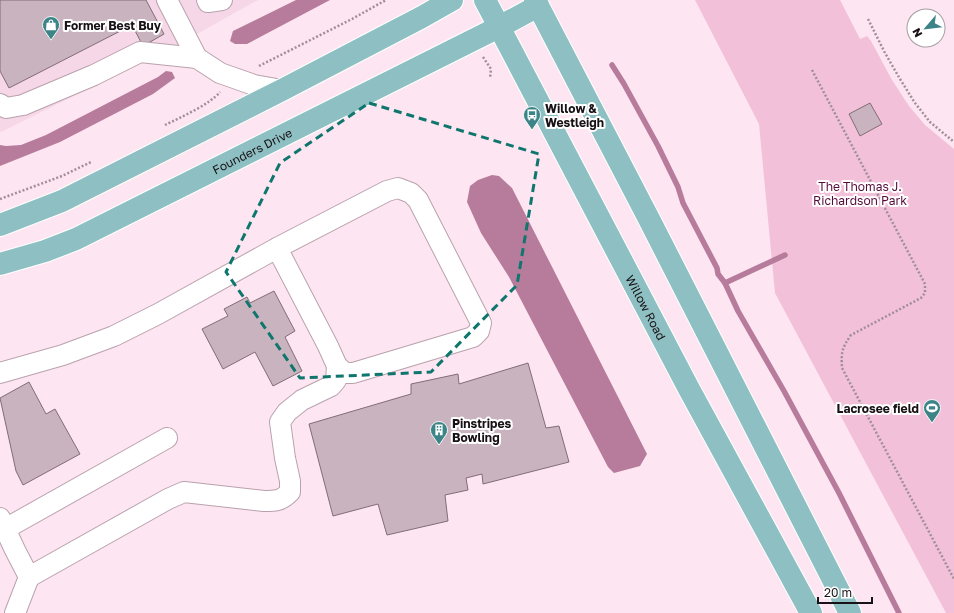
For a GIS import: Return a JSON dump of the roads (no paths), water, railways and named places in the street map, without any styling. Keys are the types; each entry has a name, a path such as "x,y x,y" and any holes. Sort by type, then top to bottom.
{"main road":[{"path":"0,225 62,201 282,90 452,0"},
{"name":"Willow Road","path":"485,0 689,389 811,613"},
{"path":"540,2 656,234 850,613"},
{"name":"Founders Drive","path":"0,264 45,251 76,239 499,27 540,2"}],"lane":[{"path":"168,0 197,58"},
{"path":"207,0 208,2 222,0"},
{"path":"0,104 6,108 23,105 94,75 140,52 197,58 220,73 254,85 282,90"},
{"path":"0,373 63,355 114,336 158,314 277,248 387,191 398,188 411,194 418,200 481,323 479,330 473,337 353,373 344,373 337,366 277,248"},
{"path":"15,613 29,577 168,499 184,492 264,501 284,498 290,492 290,481 280,422 287,412 302,400 331,386 336,380 337,366"},
{"path":"29,577 2,523 167,438"}],"waterway":[{"path":"612,65 658,146 678,187 683,203 717,268 718,274 725,283"},
{"path":"785,255 725,283 738,311 784,391 839,493 899,613"}],"place":[{"name":"Former Best Buy","path":"51,40"},
{"name":"Willow & Westleigh","path":"532,130"},
{"name":"Lacrosee field","path":"932,423"},
{"name":"Pinstripes Bowling","path":"439,445"}],"park label":[{"name":"The Thomas J. Richardson Park","path":"860,193"}]}
